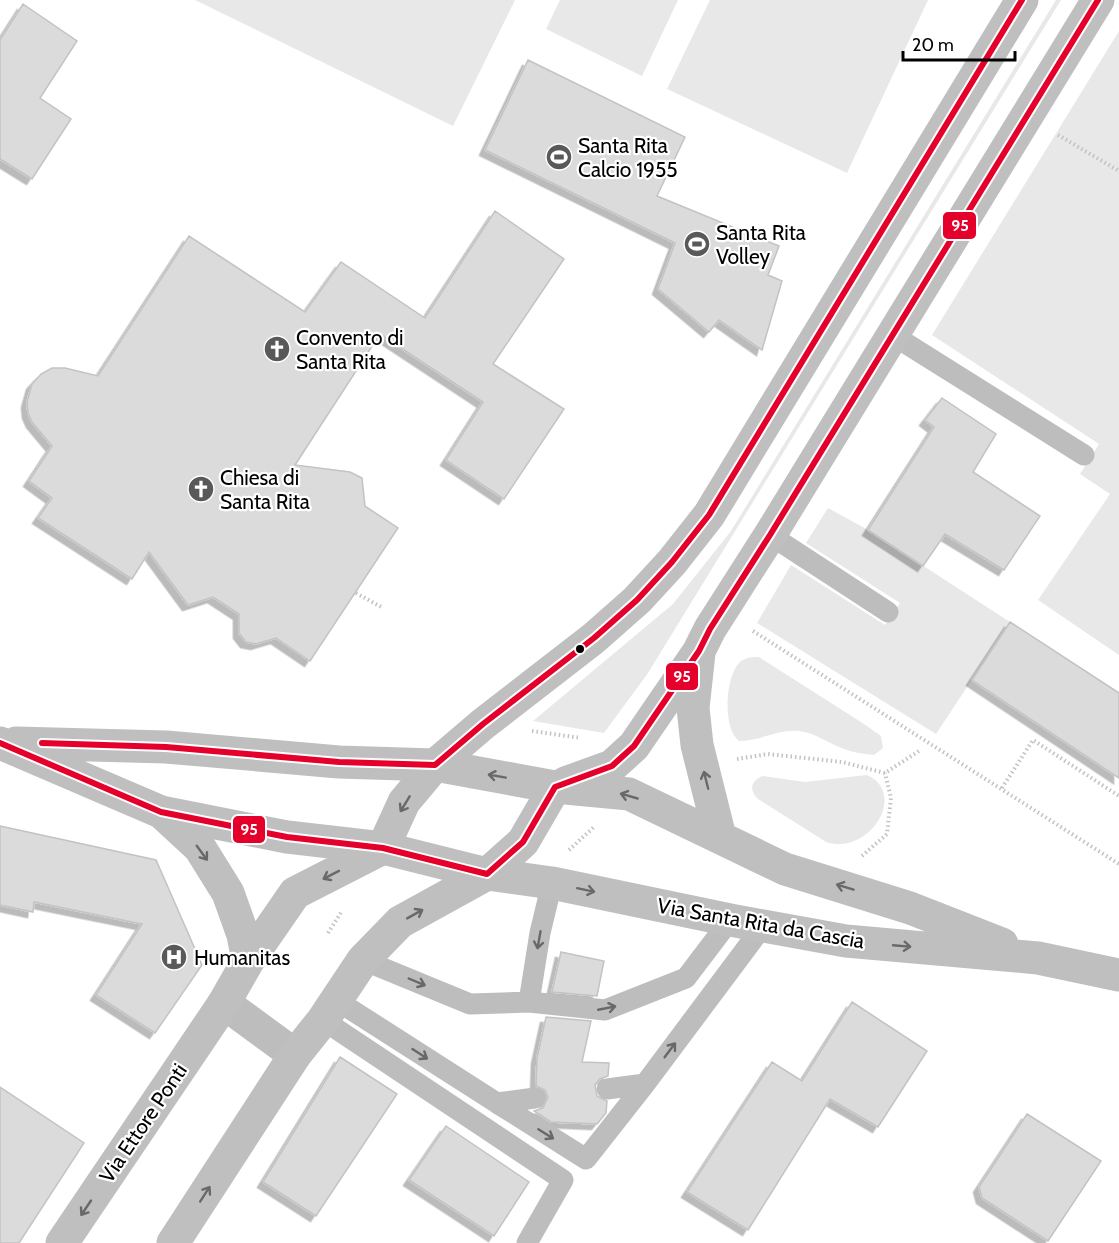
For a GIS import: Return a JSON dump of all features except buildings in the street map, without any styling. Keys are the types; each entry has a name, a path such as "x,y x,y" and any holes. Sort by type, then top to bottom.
{"street":[{"path":"0,743 161,812 287,837 383,849 404,802 435,765 483,724 594,638 637,600 710,515 1022,0"},
{"path":"173,1243 295,1055 363,960 400,922 487,874 523,842 555,787 612,766 633,746 699,651 710,628 770,535 891,334 1098,0"},
{"path":"699,651 693,708 697,745 720,837"},
{"path":"0,743 166,747 339,762 435,765"},
{"name":"Via Santa Rita da Cascia","path":"435,765 555,787 629,794 785,869 909,908 1038,958"},
{"path":"161,812 200,848 228,893 243,935 248,961"},
{"name":"Via Santa Rita da Cascia","path":"383,849 487,874 552,883 730,920 846,941 1038,958 1119,975"},
{"name":"Via Ettore Ponti","path":"62,1243 225,1003 248,961 295,893 383,849"},
{"path":"225,1003 295,1055"}],"lane":[{"path":"891,334 1084,455"},
{"path":"770,535 888,612"},
{"path":"530,1002 540,933 552,883"},
{"path":"363,960 470,1004 530,1002 605,1010 686,978 730,920"},
{"path":"329,1010 497,1103 586,1159 763,926"},
{"path":"329,1010 564,1180 526,1243"},
{"path":"607,1089 645,1084"},
{"path":"497,1103 535,1098"}],"path":[{"path":"1055,133 1119,171"},
{"path":"356,593 383,608"},
{"path":"749,628 1119,864"},
{"path":"532,731 590,740"},
{"path":"1002,788 1033,740 1119,796"},
{"path":"728,761 768,754 842,762 885,773 919,751"},
{"path":"858,860 887,834 891,798 885,773"},
{"path":"566,854 597,824"},
{"path":"328,933 345,907"}],"shaded area":[{"path":"195,0 515,0 453,126"},
{"path":"560,0 678,0 642,76 546,29"},
{"path":"710,0 928,0 847,173 667,89"},
{"path":"1056,0 1061,0 648,673 604,733 533,721 673,604 731,531"},
{"path":"1119,31 1119,655 1038,600 1110,494 1080,474 1099,444 932,335"},
{"path":"828,508 868,530 1010,622 936,734 757,623 791,565 885,625 900,603 806,543"},
{"path":"759,657 881,736 883,748 874,755 857,753 799,731 739,741 730,725 729,689 736,668 741,661"},
{"path":"867,775 879,784 884,795 884,808 869,832 857,840 842,844 826,842 758,799 752,789 755,780 763,776 805,782"}],"transit line":[{"name":"95","path":"42,743 166,747 339,762 435,765 483,724 594,638 637,600 672,562 709,515 1022,0"},
{"name":"95","path":"0,743 161,812 287,837 383,848 487,874 523,842 555,787 612,766 634,746 699,651 710,629 1098,0"}],"place":[{"name":"Santa Rita Calcio 1955","path":"559,157"},
{"name":"Santa Rita Volley","path":"697,244"},
{"name":"Convento di Santa Rita","path":"277,349"},
{"name":"Chiesa di Santa Rita","path":"201,489"},
{"name":"Humanitas","path":"174,957"}]}
